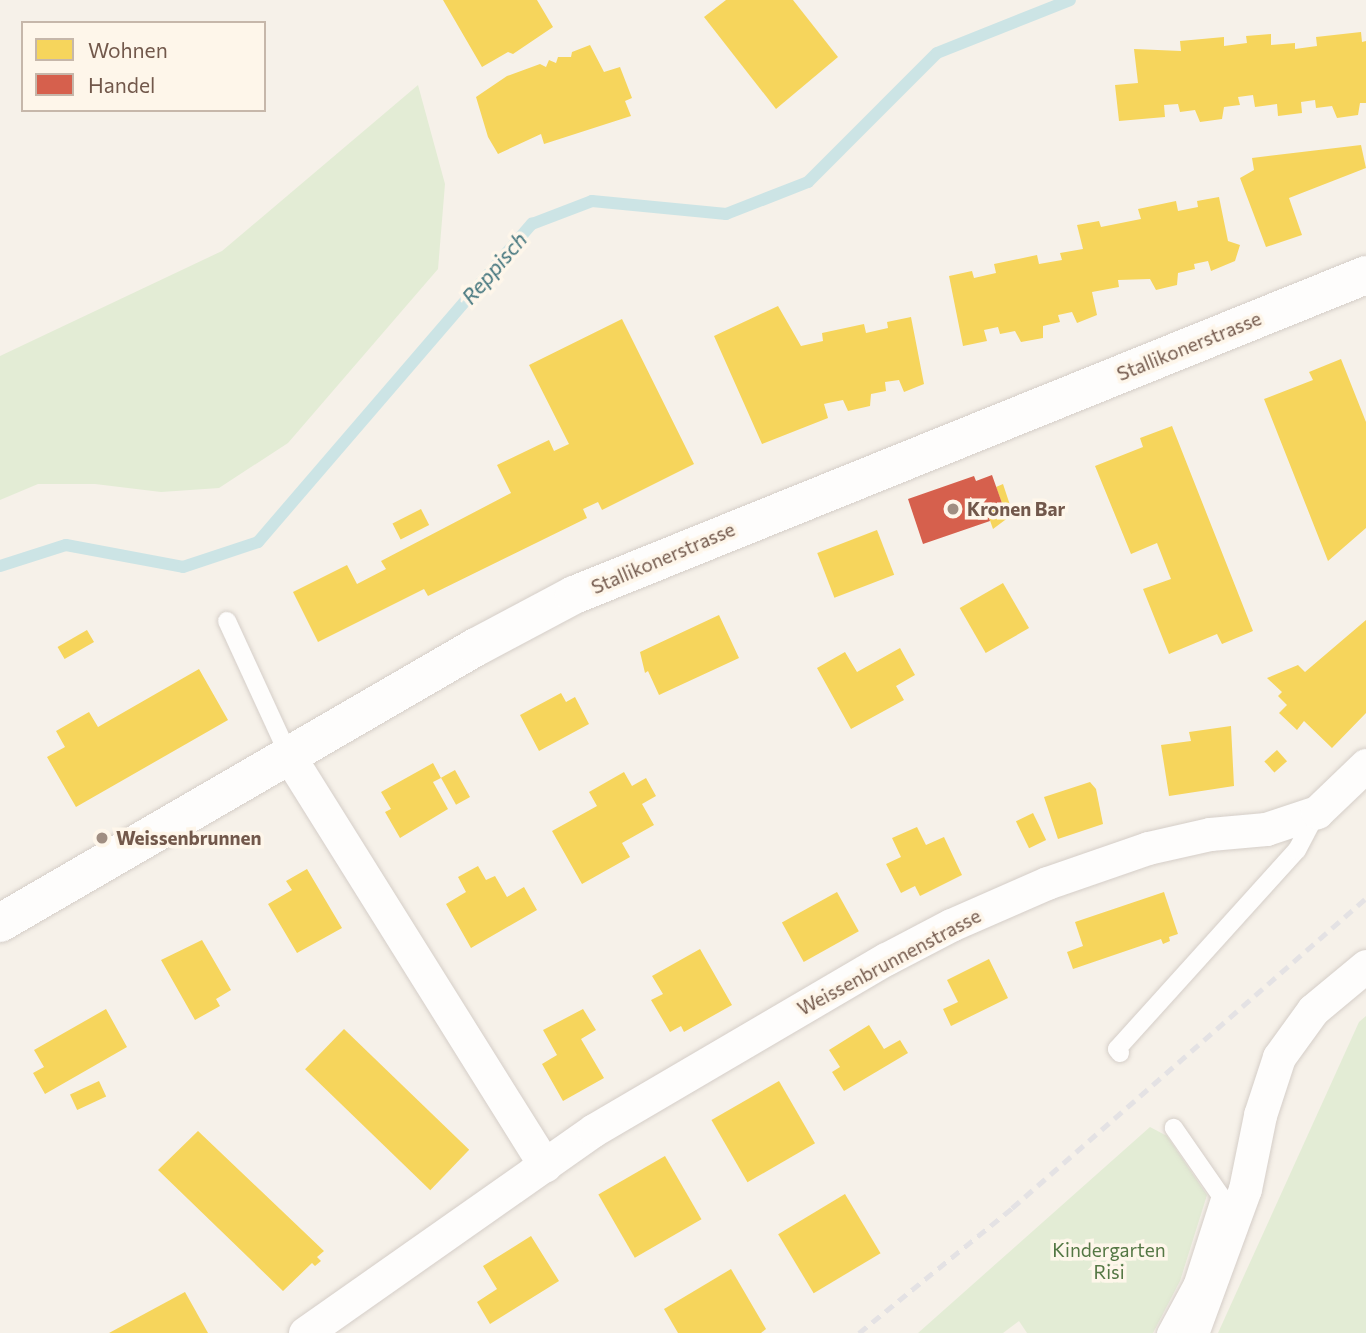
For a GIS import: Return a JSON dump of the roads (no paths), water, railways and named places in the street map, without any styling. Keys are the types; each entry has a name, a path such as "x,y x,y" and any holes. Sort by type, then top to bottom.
{"street":[{"name":"Stallikonerstrasse","path":"0,923 476,647 599,584 1366,275"},
{"path":"289,756 545,1166"},
{"name":"Weissenbrunnenstrasse","path":"305,1333 605,1123 951,925 1047,883 1148,848 1210,834 1266,829 1317,812 1366,765"},
{"path":"1192,1333 1245,1189 1260,1115 1279,1057 1313,1010 1366,966"}],"lane":[{"path":"227,621 289,756"},
{"path":"1120,1053 1117,1049 1297,850 1317,812"},
{"path":"1166,1333 1193,1283 1221,1196 1174,1128"}],"waterway":[{"name":"Reppisch","path":"0,566 66,545 183,567 258,542 532,224 592,201 726,214 808,182 937,53 1070,0"}],"railway":[{"path":"859,1333 1012,1208 1366,898"}],"place":[{"name":"Kronen Bar","path":"953,509"},
{"name":"Weissenbrunnen","path":"102,838"}],"park label":[{"name":"Kindergarten Risi","path":"1109,1261"}]}
